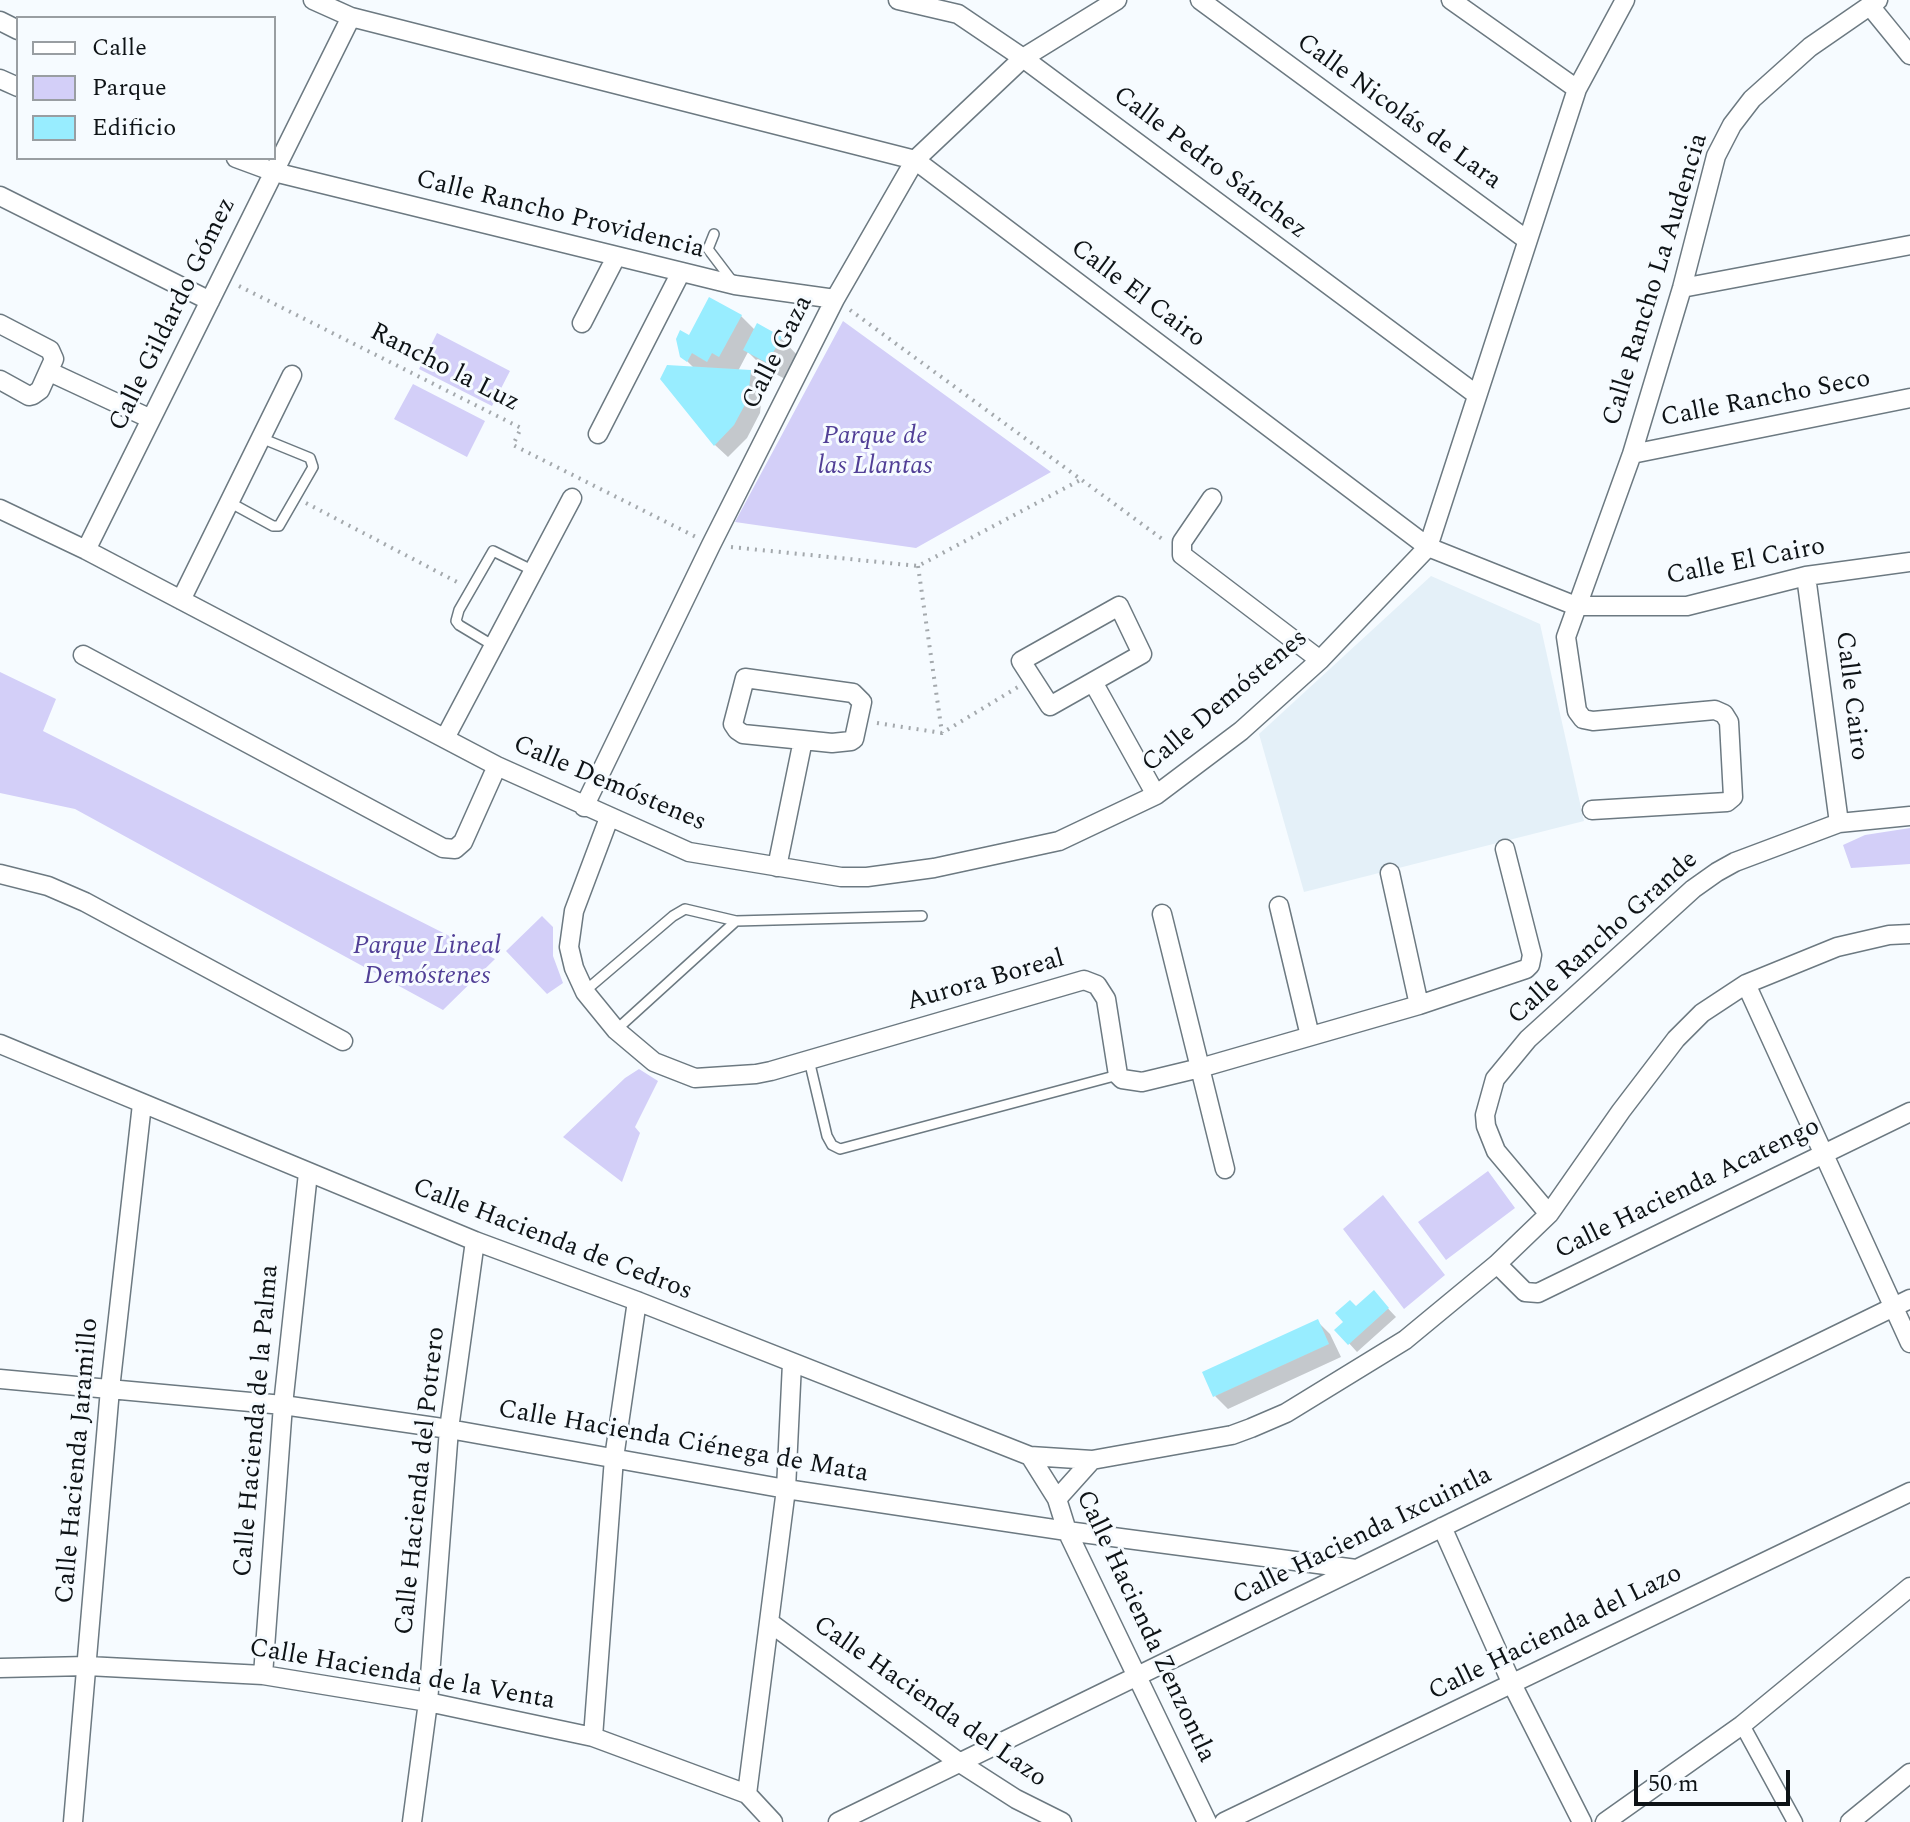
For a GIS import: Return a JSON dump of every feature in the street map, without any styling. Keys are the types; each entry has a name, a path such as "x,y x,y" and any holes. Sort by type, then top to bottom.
{"street":[{"name":"Calle El Cairo","path":"313,0 351,17 915,160 1428,547 1576,606 1687,606 1806,576 1910,562"},
{"name":"Calle Pedro Sánchez","path":"898,0 965,7 1023,58 1477,395"},
{"name":"Calle Gaza","path":"584,807 835,299 915,160 1023,58 1117,0"},
{"name":"Calle Nicolás de Lara","path":"1200,0 1527,240"},
{"path":"1451,0 1577,89"},
{"name":"Calle Demóstenes","path":"0,509 86,550 497,766 689,852 841,877 867,877 934,868 1059,841 1156,795 1241,731 1320,660 1428,547 1577,89 1625,0"},
{"path":"1862,5 1910,55"},
{"name":"Calle Rancho La Audencia","path":"1592,810 1731,800 1734,792 1729,722 1724,714 1715,710 1593,721 1583,719 1577,711 1566,637 1632,454 1682,288 1716,156 1732,125 1752,99 1781,71 1862,5"},
{"name":"Calle Gildardo Gómez","path":"86,550 351,17"},
{"name":"Calle Rancho Providencia","path":"241,160 274,172 735,285 835,299"},
{"path":"0,196 210,301"},
{"path":"1682,288 1910,245"},
{"path":"582,323 616,257"},
{"path":"598,434 681,272"},
{"path":"0,324 50,350 54,359 40,390 33,395 29,396 0,380"},
{"path":"50,372 151,419"},
{"path":"181,600 292,375"},
{"name":"Calle Rancho Seco","path":"1632,454 1910,398"},
{"path":"445,738 572,498"},
{"path":"1212,498 1182,542 1180,551 1186,560 1320,660"},
{"name":"Calle Cairo","path":"1806,576 1839,823"},
{"path":"1119,606 1142,654 1050,706 1032,679 1021,661 1119,606"},
{"path":"83,655 450,850 463,842 497,766"},
{"path":"745,678 853,693 862,702 858,720 854,739 849,742 743,734 733,724 745,678"},
{"path":"1093,682 1156,795"},
{"path":"777,867 803,740"},
{"name":"Calle Rancho Grande","path":"1549,1214 1496,1151 1486,1126 1485,1115 1495,1079 1528,1039 1693,889 1735,862 1839,823 1910,816"},
{"name":"Aurora Boreal","path":"609,818 585,877 570,932 571,958 585,992 616,1030 654,1062 695,1078 756,1074 1084,980 1097,985 1106,999 1118,1075"},
{"path":"1118,1075 1135,1083 1200,1068 1419,1005 1522,971 1530,965 1532,955 1505,849"},
{"path":"1390,873 1419,1005"},
{"path":"0,874 67,893 343,1041"},
{"path":"1279,906 1310,1036"},
{"path":"1162,914 1225,1169"},
{"name":"Calle Hacienda de Cedros","path":"0,1044 475,1241 637,1301 1030,1456 1092,1460 1232,1435 1286,1413 1405,1340 1497,1264 1549,1214 1676,1039 1702,1013 1746,984 1837,947 1889,935 1910,934"},
{"path":"1746,984 1823,1152 1902,1303 1910,1343"},
{"name":"Calle Hacienda Jaramillo","path":"73,1822 110,1389 142,1104"},
{"name":"Calle Hacienda Acatengo","path":"1497,1264 1525,1292 1538,1293 1910,1112"},
{"name":"Calle Hacienda de la Palma","path":"263,1675 283,1405 308,1173"},
{"name":"Calle Hacienda del Potrero","path":"412,1822 428,1702 449,1429 475,1241"},
{"path":"593,1737 614,1458 637,1301"},
{"name":"Calle Hacienda Ixcuintla","path":"838,1822 1902,1303"},
{"path":"747,1794 786,1489 792,1363"},
{"name":"Calle Hacienda Ciénega de Mata","path":"0,1379 283,1405 449,1429 786,1489 1067,1531 1356,1569"},
{"name":"Calle Hacienda Zenzontla","path":"1030,1456 1057,1499 1067,1531 1207,1822"},
{"path":"1057,1499 1092,1460"},
{"name":"Calle Hacienda del Lazo","path":"1224,1822 1910,1492"},
{"path":"1442,1527 1512,1684 1582,1822"},
{"path":"1605,1822 1742,1725 1910,1587"},
{"name":"Calle Hacienda del Lazo","path":"769,1622 960,1763 1016,1799 1062,1822"},
{"name":"Calle Hacienda de la Venta","path":"0,1668 87,1666 263,1675 428,1702 593,1737 747,1794 773,1822"},
{"path":"1742,1725 1795,1822"},
{"path":"1850,1822 1910,1773"}],"lane":[{"path":"714,234 708,249 735,285"},
{"path":"229,502 276,527 296,498 313,463 310,458 261,438"},
{"path":"494,646 463,629 456,621 470,589 493,551 534,571"},
{"path":"585,992 685,909 736,921 922,916"},
{"path":"616,1030 736,921"},
{"path":"809,1060 827,1136 832,1145 840,1149 1118,1075"}],"path":[{"name":"Rancho la Luz","path":"222,277 521,428 513,445 711,545"},
{"path":"835,299 1180,551"},
{"path":"711,545 918,566 1082,479"},
{"path":"296,498 470,589"},
{"path":"918,566 942,733"},
{"path":"858,720 942,733 1032,679"}],"shaded area":[{"path":"1431,576 1540,624 1584,821 1304,892 1259,734"}],"green space":[{"name":"Parque de las Llantas","path":"843,321 1051,472 916,548 735,522"},
{"path":"437,333 510,371 492,406 419,369"},
{"path":"413,384 485,421 467,457 394,419"},
{"name":"Parque Lineal Demóstenes","path":"0,672 56,699 43,731 495,959 443,1010 75,809 0,793"},
{"path":"1910,828 1910,864 1851,868 1843,845 1865,835"},
{"path":"542,916 553,927 553,956 563,983 547,994 506,951"},
{"path":"639,1069 658,1081 635,1127 640,1133 622,1182 563,1137 625,1078"},
{"path":"1488,1171 1515,1208 1446,1260 1418,1222"},
{"path":"1383,1195 1445,1275 1404,1309 1343,1229"}],"building":[{"path":"709,297 742,315 719,357 712,353 707,362 692,353 687,362 680,357 676,339 680,330 689,335"},
{"path":"757,323 782,337 767,363 743,350"},
{"path":"667,365 751,370 748,399 734,425 714,446 660,379"},
{"path":"1374,1290 1389,1308 1348,1345 1334,1330 1343,1322 1335,1313 1350,1300 1356,1306"},
{"path":"1318,1319 1329,1344 1213,1397 1202,1372"}]}
